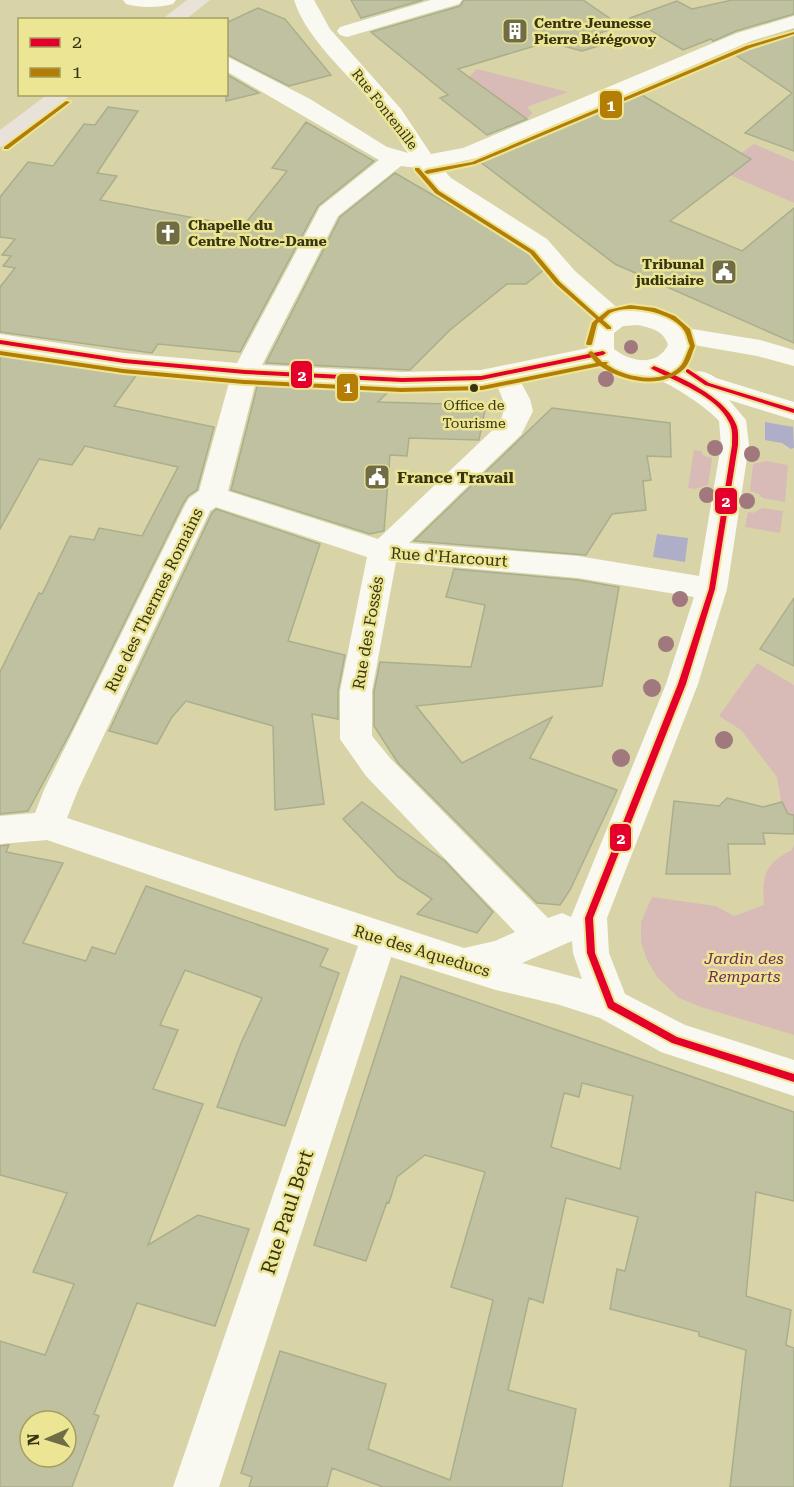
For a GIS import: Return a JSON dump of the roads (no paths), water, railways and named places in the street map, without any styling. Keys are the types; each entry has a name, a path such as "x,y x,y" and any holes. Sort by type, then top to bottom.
{"main road":[{"path":"174,18 200,0"},
{"path":"0,129 53,96"},
{"path":"0,140 59,96"}],"street":[{"path":"113,0 124,18"},
{"path":"133,0 166,0"},
{"name":"Rue Fontenille","path":"304,0 323,33 393,114 425,162 443,183 539,244 566,276 616,320"},
{"path":"393,114 381,76 341,23 452,0"},
{"path":"228,63 302,104 379,152 397,159 425,162 469,153 744,37 794,22"},
{"name":"Rue des Thermes Romains","path":"47,826 61,790 199,505 212,496 245,372 328,212 383,167 397,159"},
{"path":"611,1005 591,953 589,918 682,684 712,589 735,445 735,427 730,416 701,393 669,354 663,323 639,317 616,320 601,331 599,338 603,353 620,364 631,367 669,354 760,348 794,358"},
{"path":"0,342 124,361 245,372 402,380 481,378 603,353"},
{"path":"669,354 707,384 794,411"},
{"path":"383,551 511,429 519,411 517,399 503,374"},
{"path":"730,416 764,403"},
{"name":"Rue d'Harcourt","path":"212,496 383,551 578,567 712,589"},
{"name":"Rue des Fossés","path":"383,551 356,691 356,739 378,767 543,937"},
{"path":"0,830 47,826"},
{"name":"Rue des Aqueducs","path":"47,826 379,938 462,964 560,988 611,1005 675,1040 794,1078"},
{"path":"462,964 499,956 589,918"},
{"name":"Rue Paul Bert","path":"196,1487 379,938"}],"water":[{"path":"765,422 793,427 794,448 765,440"},
{"path":"657,534 688,538 685,562 653,557"}],"place":[{"name":"Centre Jeunesse Pierre Bérégovoy","path":"515,31"},
{"name":"Chapelle du Centre Notre-Dame","path":"168,233"},
{"name":"Tribunal judiciaire","path":"724,272"},
{"name":"Office de Tourisme","path":"474,388"},
{"name":"France Travail","path":"377,477"}],"park label":[{"name":"Jardin des Remparts","path":"744,967"}]}
